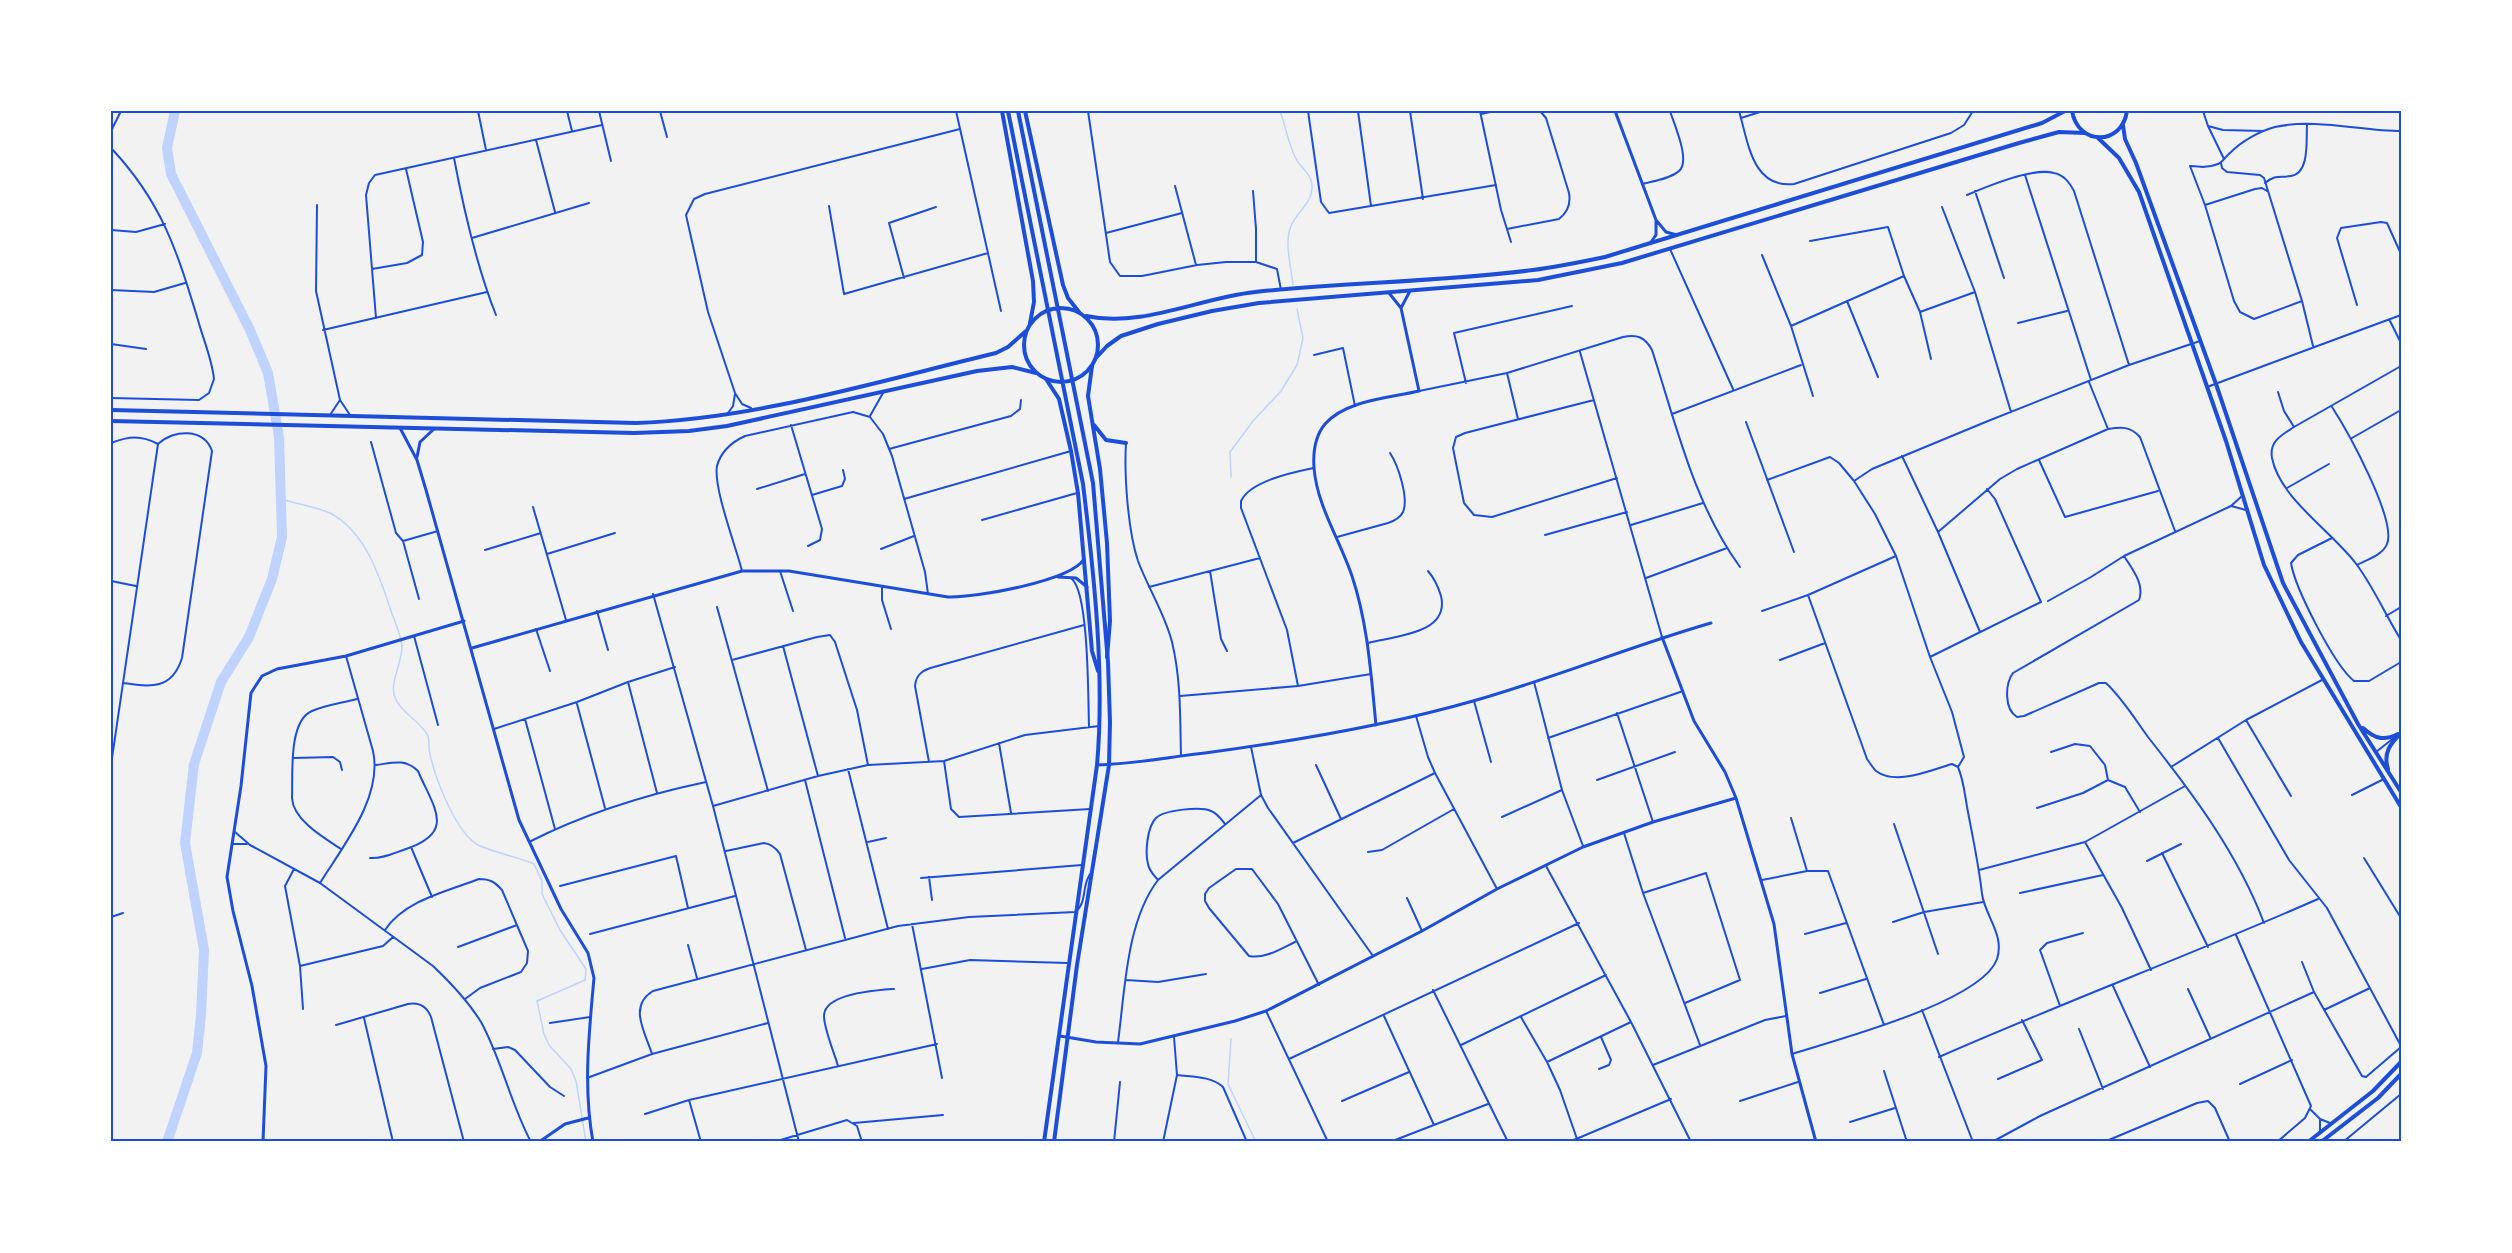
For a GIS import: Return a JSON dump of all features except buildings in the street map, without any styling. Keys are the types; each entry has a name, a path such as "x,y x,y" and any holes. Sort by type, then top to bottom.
{"main road":[{"path":"1002,111 1033,281 1034,302 1023,345 1025,356 1036,373"},
{"path":"1008,111 1083,484 1089,534 1100,726 1097,765 1044,1142"},
{"path":"1018,111 1089,458 1099,535 1110,722 1108,765 1054,1142"},
{"path":"1025,111 1063,285 1068,298 1079,312"},
{"path":"1030,323 1040,313 1052,308 1066,307 1086,316 1111,321 1126,320 1255,292 1533,270 1605,257 2042,123 2065,111"},
{"path":"2072,111 2078,127 2085,133"},
{"path":"2097,137 2111,135 2123,125 2128,112"},
{"path":"2123,125 2125,139 2216,384 2283,583 2358,724 2401,792"},
{"path":"1095,359 1121,336 1212,311 1259,303 1538,280 1622,263 2059,132 2085,133 2097,137 2119,158 2139,192 2226,441 2246,510 2276,593 2301,642 2401,807"},
{"path":"1086,316 1098,338 1088,396 1100,469 1107,543 1110,650 1107,657"},
{"path":"111,410 636,423 685,420 754,409 996,353 1008,347 1026,331"},
{"path":"111,421 634,433 689,431 760,419 885,390 1001,367 1021,369 1058,382 1079,377 1092,366"},
{"path":"1046,379 1059,399 1071,451 1078,493 1092,651 1098,672"},
{"path":"1092,422 1106,440 1126,443"},
{"path":"2358,724 2378,739 2386,739 2401,733"},
{"path":"2393,780 2387,766 2386,754 2391,743 2401,733"},
{"path":"2308,1142 2373,1091 2401,1062"},
{"path":"2321,1142 2378,1098 2401,1074"}],"street":[{"path":"111,131 121,111"},
{"path":"478,111 486,150"},
{"path":"567,111 572,131"},
{"path":"599,111 611,160"},
{"path":"660,111 666,137"},
{"path":"956,111 1001,312"},
{"path":"1088,111 1110,262 1120,276 1142,276 1197,265 1256,262 1277,269 1281,291"},
{"path":"1308,111 1321,202 1329,213 1496,185"},
{"path":"1358,111 1371,207"},
{"path":"1410,111 1423,199"},
{"path":"1495,111 1480,113 1511,242"},
{"path":"1507,229 1559,219 1565,214 1570,204 1569,193 1546,118 1540,111"},
{"path":"1615,111 1656,220 1666,232 1678,235"},
{"path":"1642,184 1676,173 1683,165 1684,156 1670,111"},
{"path":"1739,111 1759,171 1770,180 1785,184 1794,184 1951,133 1964,125 1972,111"},
{"path":"1741,118 1763,111"},
{"path":"2203,111 2224,159"},
{"path":"2302,301 2254,318 2240,312 2234,301 2205,205 2190,166 2208,167 2221,164 2246,140 2288,125 2336,124 2401,131"},
{"path":"376,318 366,195 372,178 378,174 602,125"},
{"path":"2208,126 2223,130 2266,131"},
{"path":"2265,183 2274,176 2295,175 2301,170 2305,160 2307,126"},
{"path":"754,409 742,404 735,393 708,312 687,215 691,202 705,194 960,129"},
{"path":"536,139 555,212"},
{"path":"111,148 144,186 165,224 186,282 213,373 214,385 209,393 199,400 111,398"},
{"path":"454,157 472,238 496,315"},
{"path":"2221,164 2227,172 2260,175 2265,183 2302,301 2313,346"},
{"path":"372,269 412,262 422,255 423,242 405,168"},
{"path":"1967,195 2025,175 2045,171 2066,179 2071,185 2129,365"},
{"path":"2025,175 2067,310 2108,429"},
{"path":"1175,186 1197,265"},
{"path":"2205,205 2255,189 2262,188 2267,191"},
{"path":"1253,190 1256,262"},
{"path":"1975,191 2004,278"},
{"path":"472,238 589,203"},
{"path":"317,205 316,291 340,400 344,409 352,417"},
{"path":"829,206 844,294 988,253"},
{"path":"904,278 889,223 936,207"},
{"path":"1942,207 1975,292 2011,412"},
{"path":"1106,233 1182,213"},
{"path":"1650,244 1656,235 1656,220"},
{"path":"2357,305 2337,238 2341,228 2387,223 2401,254"},
{"path":"111,230 136,232 165,224"},
{"path":"1810,242 1888,227 1904,276 1920,312 1930,359"},
{"path":"1670,249 1733,389"},
{"path":"1762,255 1791,326 1813,396"},
{"path":"1791,326 1904,276"},
{"path":"111,290 154,292 186,282"},
{"path":"1401,308 1410,291"},
{"path":"323,330 487,292"},
{"path":"1920,312 1975,292"},
{"path":"1389,293 1401,308 1419,391"},
{"path":"1847,301 1878,377"},
{"path":"1466,383 1454,333 1572,306"},
{"path":"2018,323 2067,310"},
{"path":"2206,387 2401,315"},
{"path":"2390,320 2401,343"},
{"path":"1376,725 1368,643 1353,578 1321,500 1314,468 1315,445 1324,425 1340,413 1355,406 1507,373 1623,337 1640,336 1645,339 1652,351 1703,503 1740,567"},
{"path":"1854,481 1872,469 1902,456 2090,380 2200,340"},
{"path":"111,344 146,349"},
{"path":"1314,355 1342,348 1355,406"},
{"path":"1580,352 1662,637 1694,721 1725,772 1736,798 1761,880 1774,924 1792,1054 1816,1142"},
{"path":"1672,414 1803,364"},
{"path":"2401,366 2294,427 2278,438 2272,446 2272,458 2287,488 2357,565 2401,640"},
{"path":"1507,373 1518,419"},
{"path":"870,417 877,400 885,390"},
{"path":"2278,392 2284,411 2294,427"},
{"path":"726,415 733,406 735,393"},
{"path":"329,416 340,400"},
{"path":"889,449 1011,416 1020,409 1021,400"},
{"path":"1594,400 1465,433 1454,440 1453,448 1464,503 1474,515 1492,517 1617,478"},
{"path":"2332,407 2352,438 2373,483 2389,534 2387,546 2378,554 2357,565"},
{"path":"2352,438 2401,410"},
{"path":"742,571 718,484 719,460 728,447 745,436 846,412 870,417 886,441 925,572 928,594"},
{"path":"111,426 118,421"},
{"path":"1746,422 1794,552"},
{"path":"791,425 823,532 820,540 808,546"},
{"path":"400,428 417,460 519,820 561,909 588,953 593,967 587,1078 587,1118 593,1142"},
{"path":"1938,531 1987,489 2017,469 2108,429 2128,428 2140,437 2175,531"},
{"path":"417,460 420,442 434,429"},
{"path":"111,765 136,586 158,444 168,436 195,434 206,440 212,451 179,667 176,674 163,684 146,686 123,683"},
{"path":"111,443 124,438 144,437 158,444"},
{"path":"371,442 396,533 403,541 419,599"},
{"path":"1126,443 1128,495 1138,560 1171,639 1180,696 1181,756"},
{"path":"904,499 1071,451"},
{"path":"1337,537 1388,524 1396,520 1403,512 1405,503 1398,467 1390,453"},
{"path":"1902,456 1938,531 1980,633"},
{"path":"1767,480 1830,457 1839,463 1854,481 1875,514 1896,556 1930,657 1952,712 1964,757 1958,767 1979,870 1983,902 1999,940 1996,960 1984,976 1969,988 1884,1025 1792,1054"},
{"path":"2039,460 2066,517 2160,491"},
{"path":"2287,488 2329,464"},
{"path":"1298,686 1287,630 1242,508 1242,498 1248,492 1267,482 1314,468"},
{"path":"812,495 842,486 845,479 843,470"},
{"path":"757,489 805,474"},
{"path":"1930,657 2041,602 1995,499 1987,489"},
{"path":"982,520 1078,493"},
{"path":"2048,601 2091,578 2124,556 2231,506 2242,496"},
{"path":"1631,525 1703,503"},
{"path":"2231,506 2246,510"},
{"path":"533,507 566,620"},
{"path":"1545,535 1627,512"},
{"path":"403,541 438,531"},
{"path":"485,550 541,533"},
{"path":"547,554 615,533"},
{"path":"881,549 914,536"},
{"path":"2332,538 2298,555 2291,563 2305,602 2343,670 2354,681 2369,681 2401,663"},
{"path":"1646,578 1727,548"},
{"path":"1762,611 1808,595 1896,556"},
{"path":"2124,556 2139,582 2142,592 2139,600 2013,673 2008,679 2007,695 2012,715 2024,716 2099,682 2106,683 2185,786 2229,851 2253,893 2264,923"},
{"path":"1053,578 1076,569 1084,557"},
{"path":"1149,587 1260,558"},
{"path":"780,570 793,611"},
{"path":"472,648 653,594 742,571 780,570 928,594 964,597 1069,576 1079,579 1087,587"},
{"path":"1210,571 1221,639 1227,651"},
{"path":"1368,643 1428,628 1437,621 1442,614 1442,603 1436,580 1428,571"},
{"path":"1069,576 1079,589 1084,625 1089,726"},
{"path":"111,581 136,586"},
{"path":"882,586 882,600 891,629"},
{"path":"653,594 725,851 799,1142"},
{"path":"1808,595 1867,759 1876,771 1890,776 1907,776 1952,764 1958,767"},
{"path":"717,607 768,790"},
{"path":"2386,616 2401,607"},
{"path":"597,611 608,650"},
{"path":"263,1142 266,1066 252,986 227,877 242,786 249,700 254,686 262,676 277,669 346,657 464,621"},
{"path":"1097,765 1251,747 1416,716 1534,682 1711,622"},
{"path":"928,762 916,693 918,676 934,667 1084,625"},
{"path":"536,629 550,671"},
{"path":"732,660 831,635 857,710 868,765"},
{"path":"414,636 438,725"},
{"path":"1780,660 1825,643"},
{"path":"783,646 818,776"},
{"path":"320,883 369,800 376,765 346,657"},
{"path":"494,729 675,667"},
{"path":"1180,696 1298,686 1372,674"},
{"path":"2171,767 2246,720 2325,679"},
{"path":"628,682 657,793"},
{"path":"1534,682 1562,790 1583,847"},
{"path":"1548,738 1683,691"},
{"path":"341,849 314,830 294,807 292,798 296,729 304,716 312,711 357,699"},
{"path":"1474,701 1491,762"},
{"path":"577,702 605,808"},
{"path":"1617,713 1653,822"},
{"path":"1416,716 1435,773 1497,889"},
{"path":"525,718 555,829"},
{"path":"2246,720 2291,796"},
{"path":"713,806 818,776 868,765 944,761 1025,735 1100,726"},
{"path":"2377,753 2401,733"},
{"path":"2218,738 2285,853 2327,908 2401,1047 2366,1077 2362,1076 2324,1010 2302,962"},
{"path":"999,743 1011,813"},
{"path":"2051,752 2075,744 2090,746 2105,765 2108,780"},
{"path":"1251,747 1261,795 1373,956"},
{"path":"1597,780 1675,752"},
{"path":"294,758 333,757 339,760 342,770"},
{"path":"944,761 950,805 956,815 964,817 1090,809"},
{"path":"370,858 380,858 433,836 438,822 418,771 403,762 376,765"},
{"path":"1316,765 1341,819"},
{"path":"848,770 868,842 888,929"},
{"path":"1293,843 1435,773"},
{"path":"2352,795 2384,779"},
{"path":"805,780 846,939"},
{"path":"2037,808 2083,793 2108,780 2125,787 2140,812"},
{"path":"530,842 605,808 706,782"},
{"path":"1979,870 2085,842 2185,786"},
{"path":"1502,817 1562,790"},
{"path":"1117,1043 1138,915 1150,891 1158,880 1261,795"},
{"path":"1058,1036 1140,1044 1174,1037 1266,1011 1422,931 1497,889 1583,847 1653,822 1736,798"},
{"path":"1368,852 1382,850 1454,809"},
{"path":"1158,880 1150,871 1148,859 1150,829 1158,816 1169,811 1207,810 1217,814 1225,824"},
{"path":"1791,818 1807,871"},
{"path":"1894,824 1938,954"},
{"path":"234,831 250,845 320,883 433,966 465,999 482,1024 531,1142"},
{"path":"1624,833 1643,893 1700,1045"},
{"path":"868,842 886,838"},
{"path":"2085,842 2122,908 2151,970"},
{"path":"725,851 764,843 769,843 777,849 806,950"},
{"path":"2147,861 2181,844"},
{"path":"231,845 250,845"},
{"path":"411,847 432,897"},
{"path":"2162,853 2208,947"},
{"path":"560,886 676,855 688,908"},
{"path":"2364,858 2401,918"},
{"path":"921,879 1082,865"},
{"path":"1546,866 1579,923 1691,1142"},
{"path":"294,869 285,886 300,966 303,1009"},
{"path":"1295,942 1266,956 1258,958 1249,956 1209,908 1205,901 1205,894 1209,888 1236,869 1252,869 1278,904 1295,942 1319,985"},
{"path":"1761,880 1807,871 1827,871 1884,1025"},
{"path":"652,1054 640,1016 642,999 653,991 846,939 912,924 969,917 1075,912 1080,908 1086,880 1093,872"},
{"path":"1643,893 1706,873 1740,980 1685,1003"},
{"path":"2020,893 2103,875"},
{"path":"929,877 932,900"},
{"path":"385,931 391,921 403,911 479,879 487,879 502,890 528,951 524,969 517,974 480,988 465,999"},
{"path":"590,934 735,896"},
{"path":"1407,898 1422,931"},
{"path":"1939,1057 2022,1020 2208,947 2318,898"},
{"path":"1893,922 1924,912 1983,902"},
{"path":"111,917 123,913"},
{"path":"1289,1059 1579,923"},
{"path":"1805,934 1846,923"},
{"path":"912,924 942,1078"},
{"path":"458,947 517,925"},
{"path":"2060,1006 2040,950 2048,943 2083,933"},
{"path":"2236,935 2271,1011 2311,1108 2320,1119 2332,1123"},
{"path":"300,966 383,946 393,937"},
{"path":"688,945 697,978"},
{"path":"922,969 970,960 1068,963"},
{"path":"1126,980 1158,982 1206,974"},
{"path":"1461,1045 1606,975"},
{"path":"1820,993 1866,979"},
{"path":"2113,986 2150,1067"},
{"path":"2324,1010 2370,988"},
{"path":"838,1066 824,1016 828,1007 836,1000 843,998 874,990 894,989"},
{"path":"2188,989 2210,1037"},
{"path":"1433,990 1508,1142"},
{"path":"1992,1142 2040,1116 2103,1089 2210,1037 2314,992"},
{"path":"336,1025 408,1004 423,1006 431,1017 464,1142"},
{"path":"1922,1010 1973,1142"},
{"path":"1266,1011 1328,1142"},
{"path":"1383,1016 1434,1125"},
{"path":"550,1023 590,1017"},
{"path":"1521,1017 1560,1090 1577,1139"},
{"path":"1653,1065 1765,1020 1786,1017"},
{"path":"364,1018 393,1142"},
{"path":"1998,1079 2042,1060 2022,1020"},
{"path":"1547,1062 1631,1022"},
{"path":"587,1078 652,1054 768,1023"},
{"path":"2079,1029 2103,1089"},
{"path":"1163,1142 1178,1076 1174,1037"},
{"path":"1599,1069 1609,1065 1611,1060 1601,1037"},
{"path":"645,1114 689,1100 937,1044"},
{"path":"493,1050 511,1048 555,1091 564,1096"},
{"path":"2240,1084 2292,1060"},
{"path":"1884,1071 1907,1142"},
{"path":"1342,1101 1409,1072"},
{"path":"1178,1076 1208,1078 1217,1081 1223,1087 1247,1142"},
{"path":"1114,1142 1120,1082"},
{"path":"1740,1101 1798,1082"},
{"path":"2343,1142 2401,1094"},
{"path":"689,1100 701,1142"},
{"path":"1569,1142 1671,1100"},
{"path":"2104,1142 2197,1103 2208,1101 2215,1108 2230,1142"},
{"path":"1390,1142 1489,1104"},
{"path":"1850,1122 1895,1108"},
{"path":"2277,1142 2299,1124 2311,1108"},
{"path":"774,1142 842,1120 854,1123 943,1115"},
{"path":"539,1142 560,1127 587,1118"},
{"path":"2320,1119 2320,1133"},
{"path":"854,1123 862,1142"}],"waterway":[{"path":"167,1142 197,1053 201,1015 204,950 185,843 194,764 221,682 249,637 272,579 282,537 279,437 268,373 250,330 171,174 167,148 175,111"},
{"path":"1280,111 1293,153 1312,182 1310,197 1289,233 1288,247 1293,285"},
{"path":"1231,477 1230,452 1253,421 1281,391 1297,365 1303,338 1297,309"},
{"path":"282,499 330,513 353,531 362,543 382,584 402,646 393,689 394,695 400,706 428,736 429,752 437,777 454,817 470,839 478,845 534,864 542,881 542,894 560,930 586,969 585,980 537,1001 544,1034 549,1045 571,1069 576,1081 586,1142"},
{"path":"1231,1039 1228,1084 1256,1142"}]}
